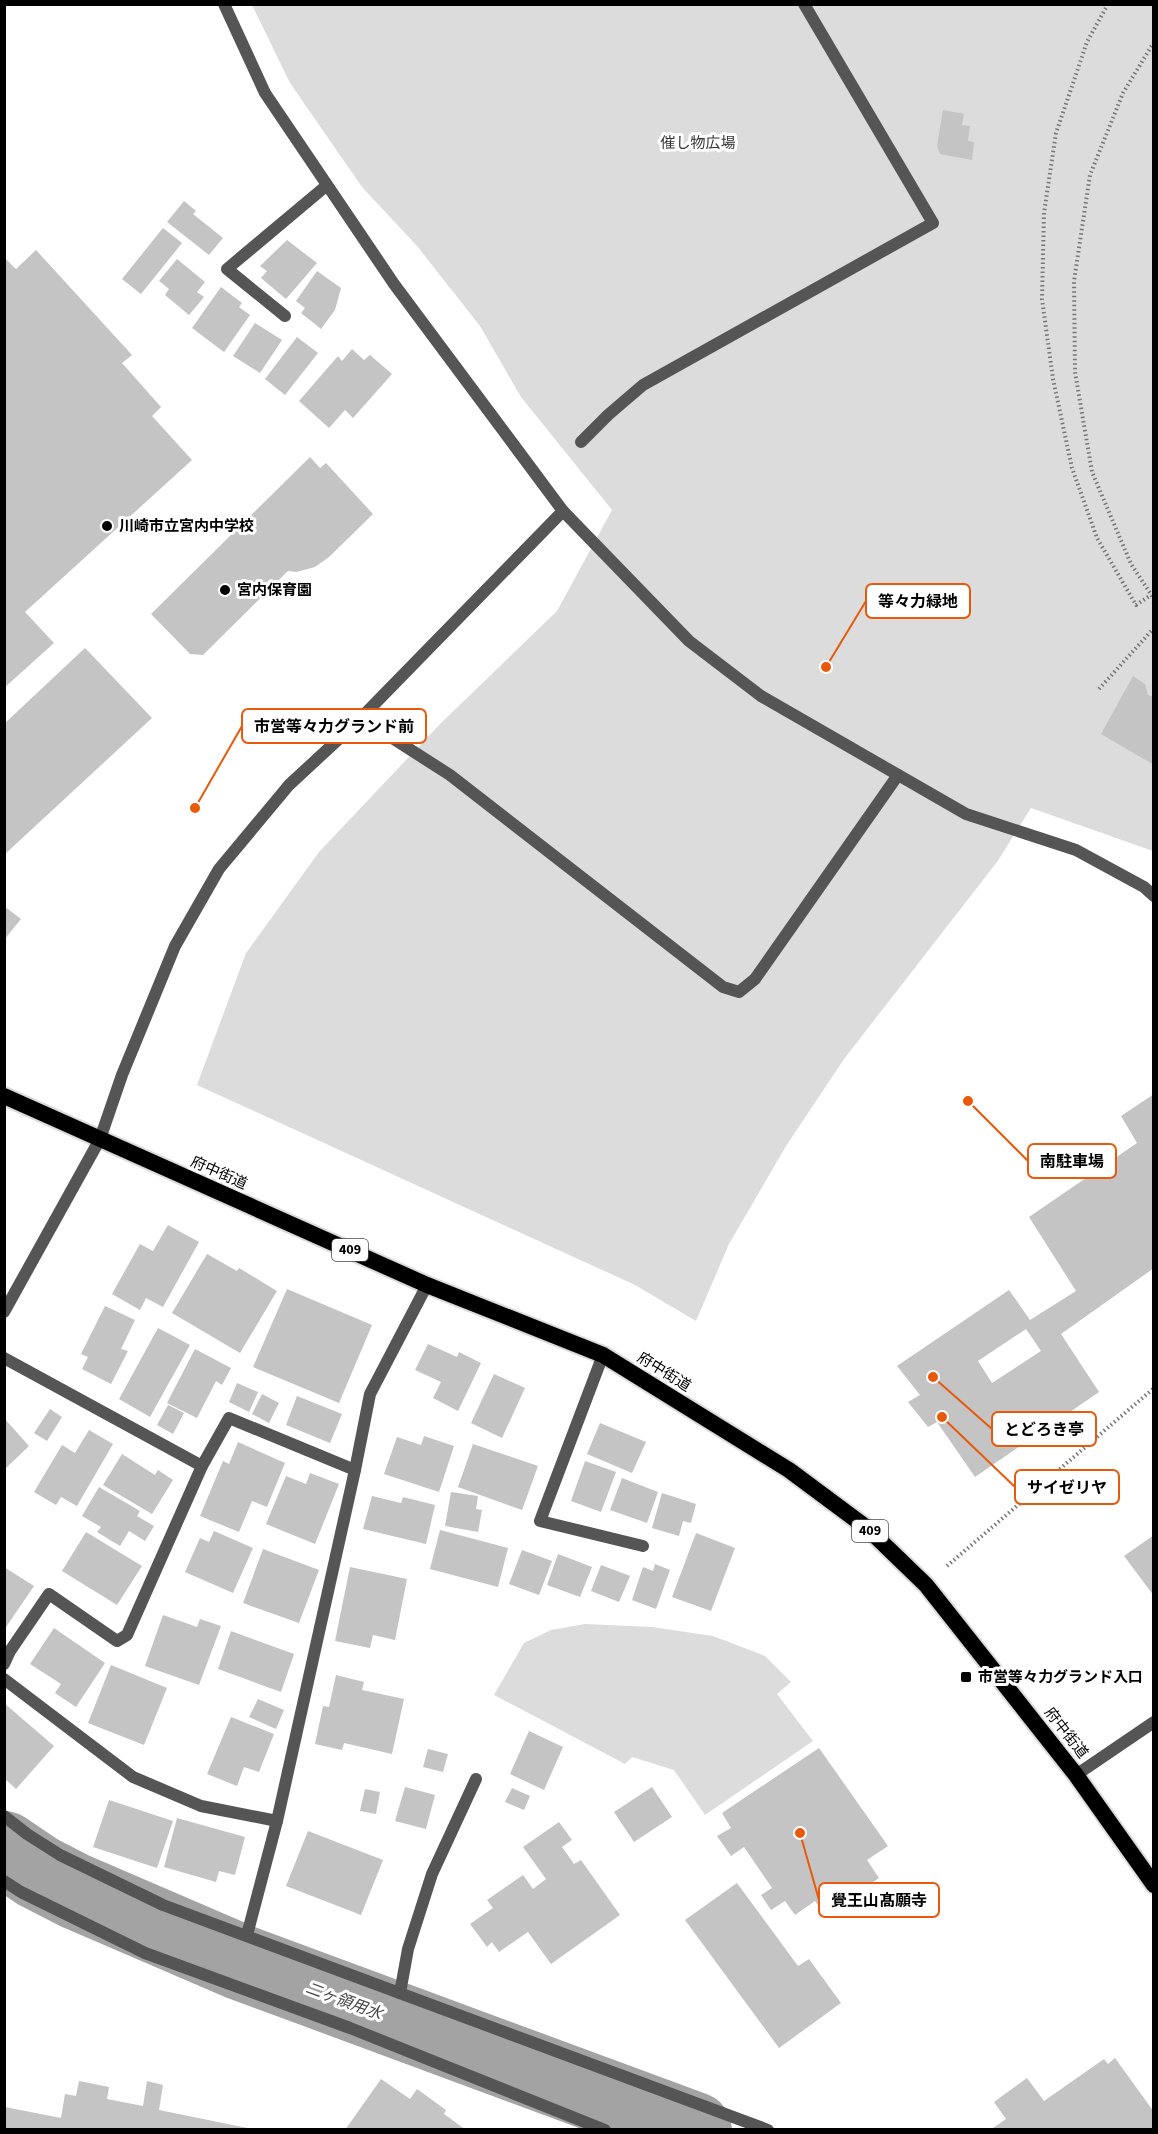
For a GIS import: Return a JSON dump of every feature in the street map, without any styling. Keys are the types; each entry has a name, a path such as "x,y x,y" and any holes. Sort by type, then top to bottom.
{"highway":[{"name":"府中街道","path":"4,1096 427,1285 603,1355 789,1470 867,1528 926,1585 1076,1775 1154,1885"}],"street":[{"path":"224,4 265,93 394,284 563,511 689,640 762,696 966,814 1076,850 1144,887 1154,896"},
{"path":"581,442 643,385 933,224 804,4"},
{"path":"285,316 227,269 326,186"},
{"path":"4,1312 100,1140 122,1075 176,946 219,869 290,785 361,718 563,511"},
{"path":"361,718 450,775 723,987 739,992 755,979 898,775"},
{"path":"247,1935 277,1821 356,1470 370,1394 427,1285"},
{"path":"603,1355 540,1521 643,1546"},
{"path":"4,1358 202,1466"},
{"path":"4,1664 10,1651 49,1593 117,1641 127,1635 202,1466 229,1418 356,1470"},
{"path":"4,1679 133,1778 201,1806 277,1821"},
{"path":"1076,1775 1154,1722"},
{"path":"400,1993 408,1949 432,1874 476,1779"},
{"path":"4,1816 60,1855 164,1905 768,2130"},
{"path":"4,1881 21,1892 145,1953 350,2028 605,2130"}],"path":[{"path":"1108,4 1087,42 1056,133 1044,213 1042,299 1053,379 1072,468 1097,538 1136,605 1152,597 1131,564 1092,472 1075,372 1074,281 1090,175 1123,93 1154,42"},
{"path":"1099,689 1154,628"},
{"path":"926,1585 1154,1388"}],"green space":[{"name":"催し物広場","path":"252,5 1153,5 1153,851 1031,808 997,862 844,1059 786,1146 729,1244 696,1321 635,1285 197,1085 246,953 319,852 441,723 557,611 612,510 521,397 480,326 417,246 362,187 290,83"},
{"path":"585,1624 652,1627 713,1636 765,1656 791,1682 777,1694 813,1741 705,1815 674,1770 632,1757 625,1764 494,1695 524,1643 551,1630"}],"building":[{"path":"943,110 964,114 962,125 970,126 968,141 974,142 972,160 940,154 937,146"},
{"path":"184,201 196,211 193,214 223,238 209,255 167,222"},
{"path":"163,228 182,243 141,294 122,279"},
{"path":"287,240 317,263 286,299 261,278 267,271 260,266"},
{"path":"36,250 132,355 122,363 161,407 152,416 192,460 25,612 54,643 4,688 4,257 16,269"},
{"path":"177,259 205,282 197,292 204,297 189,315 165,295 169,289 159,281"},
{"path":"317,271 341,288 335,310 321,329 301,313 305,308 296,301"},
{"path":"221,287 242,303 239,307 250,315 224,352 192,328"},
{"path":"255,323 282,340 260,373 233,356"},
{"path":"297,337 318,353 285,395 265,379"},
{"path":"352,349 364,360 370,355 392,374 353,418 345,410 329,428 299,401 338,356 342,361"},
{"path":"310,457 320,468 326,463 373,514 329,557 315,567 296,572 288,571 203,655 190,654 151,614"},
{"path":"85,648 152,718 4,855 4,724"},
{"path":"1133,676 1145,684 1148,695 1154,697 1154,765 1101,734"},
{"path":"4,906 21,919 4,940"},
{"path":"1154,1094 1154,1268 1061,1334 1099,1392 975,1477 937,1422 928,1427 908,1402 920,1395 897,1366 1009,1290 1030,1320 1076,1291 1029,1217 1137,1143 1121,1116","holes":["1026,1329 1041,1351 992,1383 978,1361"]},
{"path":"168,1225 199,1242 163,1307 146,1298 140,1310 112,1294 140,1244 153,1251"},
{"path":"207,1254 237,1271 239,1268 277,1291 240,1353 172,1313"},
{"path":"287,1289 372,1325 339,1403 253,1367"},
{"path":"105,1306 135,1320 121,1349 128,1351 111,1384 82,1369 88,1357 81,1354"},
{"path":"158,1328 190,1345 150,1417 119,1399"},
{"path":"428,1344 457,1357 459,1352 481,1363 458,1411 433,1398 441,1382 415,1370"},
{"path":"195,1349 231,1368 222,1385 216,1381 197,1418 167,1403"},
{"path":"494,1374 525,1388 502,1438 471,1423"},
{"path":"237,1383 258,1392 249,1412 229,1402"},
{"path":"262,1394 279,1403 269,1423 252,1414"},
{"path":"297,1396 342,1414 330,1443 286,1425"},
{"path":"168,1405 184,1413 173,1434 157,1425"},
{"path":"50,1409 62,1417 47,1441 34,1433"},
{"path":"4,1418 29,1446 4,1470"},
{"path":"600,1423 646,1442 632,1473 587,1454"},
{"path":"89,1430 113,1444 77,1506 61,1497 56,1505 34,1492 62,1445 75,1453"},
{"path":"424,1436 454,1446 439,1492 384,1474 397,1437 421,1445"},
{"path":"238,1442 285,1463 267,1507 252,1501 239,1532 200,1516 223,1461 229,1464"},
{"path":"473,1444 538,1466 522,1510 458,1487"},
{"path":"122,1454 155,1475 158,1470 173,1480 152,1514 103,1485"},
{"path":"585,1461 616,1472 601,1512 571,1501"},
{"path":"310,1473 339,1484 315,1544 266,1524 286,1476 306,1484"},
{"path":"622,1478 658,1492 647,1523 610,1510"},
{"path":"99,1487 140,1511 137,1516 154,1526 145,1541 129,1531 120,1546 97,1532 101,1527 82,1516"},
{"path":"451,1492 478,1496 476,1509 482,1510 478,1532 445,1526"},
{"path":"662,1493 696,1504 691,1523 683,1521 679,1536 652,1528"},
{"path":"372,1496 401,1503 403,1497 435,1505 426,1544 363,1529"},
{"path":"440,1530 508,1548 498,1587 430,1569"},
{"path":"214,1531 253,1548 233,1593 185,1572 200,1538 209,1542"},
{"path":"86,1532 142,1566 117,1605 62,1571"},
{"path":"696,1533 735,1548 711,1611 672,1597"},
{"path":"1154,1535 1154,1596 1124,1556"},
{"path":"263,1549 319,1570 299,1623 243,1603"},
{"path":"522,1550 552,1561 539,1595 509,1584"},
{"path":"558,1554 592,1567 580,1597 547,1585"},
{"path":"655,1564 670,1570 656,1609 632,1600 643,1567 653,1571"},
{"path":"601,1565 630,1576 619,1602 591,1591"},
{"path":"4,1567 34,1586 4,1630"},
{"path":"350,1567 407,1579 395,1640 373,1635 370,1648 335,1641"},
{"path":"163,1615 197,1627 200,1619 221,1626 199,1685 145,1666"},
{"path":"54,1628 105,1663 76,1707 55,1693 61,1684 30,1664"},
{"path":"231,1631 294,1654 281,1692 218,1669"},
{"path":"111,1665 167,1688 144,1745 88,1723"},
{"path":"336,1675 364,1682 362,1690 404,1699 392,1754 344,1743 342,1750 315,1744 323,1706 329,1707"},
{"path":"258,1699 284,1710 276,1729 249,1717"},
{"path":"4,1703 54,1746 16,1789 4,1778"},
{"path":"231,1717 274,1734 259,1772 244,1767 237,1786 207,1774"},
{"path":"529,1731 563,1747 544,1790 510,1774"},
{"path":"819,1748 888,1846 867,1860 879,1878 825,1915 815,1901 795,1915 785,1901 771,1910 761,1895 772,1888 744,1847 731,1856 717,1836 731,1828 722,1813"},
{"path":"428,1749 448,1754 443,1772 423,1767"},
{"path":"405,1787 435,1795 426,1829 395,1821"},
{"path":"652,1787 672,1817 634,1842 614,1812"},
{"path":"512,1788 530,1796 524,1810 505,1802"},
{"path":"365,1789 380,1792 376,1814 360,1811"},
{"path":"109,1800 173,1821 157,1868 93,1847"},
{"path":"177,1818 245,1837 235,1875 219,1871 216,1882 164,1867"},
{"path":"559,1822 572,1840 562,1847 574,1864 581,1860 620,1915 551,1964 528,1932 499,1952 492,1942 487,1947 470,1924 493,1908 487,1900 523,1875 533,1889 546,1879 523,1847"},
{"path":"308,1831 383,1860 361,1915 286,1886"},
{"path":"737,1883 798,1966 809,1959 841,2003 779,2048 685,1920"},
{"path":"1115,2058 1154,2112 1154,2130 993,2128 1006,2119 994,2102 1027,2078 1044,2101 1104,2059 1108,2064"},
{"path":"381,2079 410,2099 417,2089 446,2110 444,2114 466,2130 345,2130"},
{"path":"79,2081 109,2087 107,2099 143,2106 147,2081 163,2085 159,2110 257,2130 5,2130 5,2107 61,2118 65,2094 76,2096"}],"waterway":[{"name":"二ヶ領用水","path":"4,1849 38,1872 75,1891 240,1962 694,2130"}],"place":[{"name":"川崎市立宮内中学校","path":"107,526"},
{"name":"宮内保育園","path":"225,590"},
{"name":"等々力緑地","path":"826,667"},
{"name":"市営等々力グランド前","path":"195,808"},
{"name":"南駐車場","path":"968,1101"},
{"name":"とどろき亭","path":"933,1377"},
{"name":"サイゼリヤ","path":"942,1417"},
{"name":"市営等々力グランド入口","path":"966,1677"},
{"name":"覺王山髙願寺","path":"800,1833"}]}
